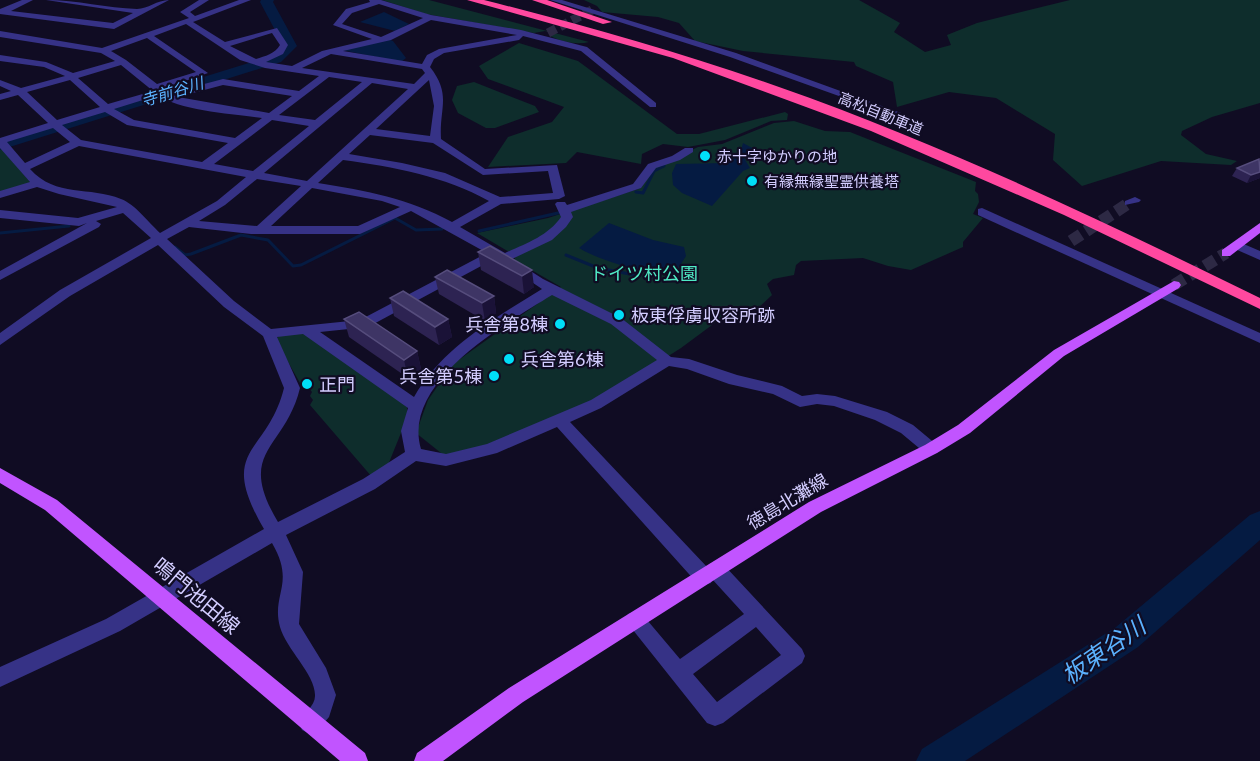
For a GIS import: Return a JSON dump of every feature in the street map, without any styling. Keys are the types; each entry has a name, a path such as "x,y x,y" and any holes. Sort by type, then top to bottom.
{"highway":[{"path":"462,0 528,18 617,48"},
{"name":"高松自動車道","path":"472,0 596,31 769,88 933,151 1108,229 1260,304"},
{"name":"高松自動車道","path":"497,0 604,27 732,67 943,146 1118,223 1260,292"},
{"path":"537,0 696,51 732,67"},
{"path":"757,97 847,124 1108,229"}],"main road":[{"path":"1226,253 1239,246 1260,227"},
{"name":"徳島北灘線","path":"425,761 516,695 815,507 931,449 964,429 1059,352 1167,289"},
{"name":"鳴門池田線","path":"2,478 51,505 357,761"}],"street":[{"path":"1,12 28,0"},
{"path":"50,0 142,12"},
{"path":"1,12 114,26 165,0"},
{"path":"205,0 184,12 189,19 224,45 259,64 414,87"},
{"path":"103,51 247,0"},
{"path":"554,0 733,55 896,113"},
{"path":"564,0 593,5 595,7 592,10"},
{"path":"379,40 337,25 349,11 376,1 430,18 541,35 584,49 653,105"},
{"path":"292,70 302,62 332,52 397,35 430,18"},
{"path":"224,45 274,30 284,45 283,49 259,64"},
{"path":"0,34 103,51 123,63 162,94 195,105 318,124"},
{"path":"146,34 203,73 162,94"},
{"path":"436,140 434,132 439,111 428,70 430,57 453,48 541,35"},
{"path":"8,45 24,38"},
{"path":"332,52 428,70"},
{"path":"0,58 58,68 72,77 109,111 144,126 237,141"},
{"path":"0,97 123,63"},
{"path":"260,230 414,87 428,70"},
{"path":"204,166 326,75"},
{"path":"0,340 65,293 221,203 369,81"},
{"path":"0,82 22,91 57,127 78,143 384,198 411,206 452,227 552,288 623,326 667,361 689,364 734,380 777,390 800,402 817,399 835,401 880,416 907,429 931,449"},
{"path":"300,94 223,82 162,94 1,142 37,183 63,192 119,202 229,304 268,334 292,388 291,397 263,441 252,468 251,484 292,566 293,585 288,623 295,640 325,685 325,705 310,723"},
{"path":"367,131 436,140 483,172"},
{"path":"22,168 78,143"},
{"path":"565,210 637,186 652,166 676,158 689,150"},
{"path":"340,156 428,171 465,183 498,201"},
{"path":"268,334 363,324 500,256 551,235 562,226 567,217 559,196 553,167 483,172 465,183"},
{"path":"0,195 37,183"},
{"path":"452,227 498,201 559,196"},
{"path":"189,223 260,230 360,230 411,206"},
{"path":"0,276 107,216 126,208"},
{"path":"982,212 1068,244 1167,289 1260,338"},
{"path":"0,214 79,222 107,216"},
{"path":"1239,246 1260,256"},
{"path":"414,454 409,433 417,407 448,360 552,288"},
{"path":"306,329 417,407"},
{"path":"0,677 113,625 275,532 369,484 414,454 446,460 474,454 560,421 617,393 667,361"},
{"path":"560,421 710,573 757,615 795,656 715,716 636,620"},
{"path":"679,672 757,615"}],"green space":[{"path":"382,0 429,0 589,42 559,40 550,36 552,33 545,31 534,33 426,14"},
{"path":"584,0 859,0 900,23 894,32 925,52 951,45 947,35 977,23 1070,0 1260,0 1260,103 1212,117 1182,131 1181,135 1206,154 1237,161 1231,165 1161,161 1082,186 1053,160 1055,134 996,98 949,92 897,107 893,82 856,66 854,62 743,51 695,41 679,23 658,17 602,12 597,6"},
{"path":"519,43 578,61 677,134 699,134 785,112 788,114 787,120 771,121 725,140 688,147 663,144 642,154 641,164 577,152 566,163 488,167 508,137 552,122 564,107 488,79 479,66"},
{"path":"474,82 535,106 539,112 495,128 486,128 458,113 452,100 457,86"},
{"name":"ドイツ村公園","path":"794,121 825,131 850,132 976,182 975,191 979,202 973,214 983,218 963,242 963,247 911,270 863,258 801,261 796,265 794,275 773,279 767,284 772,295 756,310 731,311 681,348 613,391 503,442 446,457 416,433 428,400 453,364 561,287 514,260 516,256 477,233 548,218 638,189 654,168 698,147 722,144 774,123"},
{"path":"0,147 31,183 0,193"},
{"path":"303,332 407,405 407,418 388,465 372,477 310,405 313,400 310,396 312,392 308,387 304,390 275,339 284,333"}],"water":[{"path":"384,12 409,24 395,31 360,22"},
{"path":"388,39 393,41 406,58 401,62 342,50"},
{"path":"743,143 754,149 749,157 744,158 750,168 743,171 712,206 682,193 673,185 672,173 676,164 727,163 740,154"},
{"path":"609,223 653,240 684,247 686,256 675,273 656,274 613,263 579,248"}],"building":[{"path":"1259,159 1260,172 1251,175 1237,168"},
{"path":"490,246 532,270 522,276 478,252"},
{"path":"447,270 494,296 482,303 435,277"},
{"path":"403,291 448,319 435,327 390,298"},
{"path":"359,312 417,351 404,360 344,319"}],"waterway":[{"name":"寺前谷川","path":"0,145 276,59 290,46 266,2 268,0"},
{"path":"636,192 643,193 654,171 664,166"},
{"path":"479,231 558,213"},
{"path":"175,247 185,255 191,254 241,235 268,240 293,266 301,265 395,218 416,230 442,229"},
{"path":"0,233 69,226"},
{"path":"566,255 598,268 635,275 636,273"},
{"name":"板東谷川","path":"934,761 1127,637 1260,523"}],"tunnel":[{"path":"548,33 592,10"},
{"path":"1071,241 1129,203"},
{"path":"1174,285 1226,253"}],"place":[{"name":"赤十字ゆかりの地","path":"705,156"},
{"name":"有縁無縁聖霊供養塔","path":"752,181"},
{"name":"板東俘虜収容所跡","path":"619,315"},
{"name":"兵舎第8棟","path":"560,324"},
{"name":"兵舎第6棟","path":"509,359"},
{"name":"兵舎第5棟","path":"494,376"},
{"name":"正門","path":"307,384"}]}
